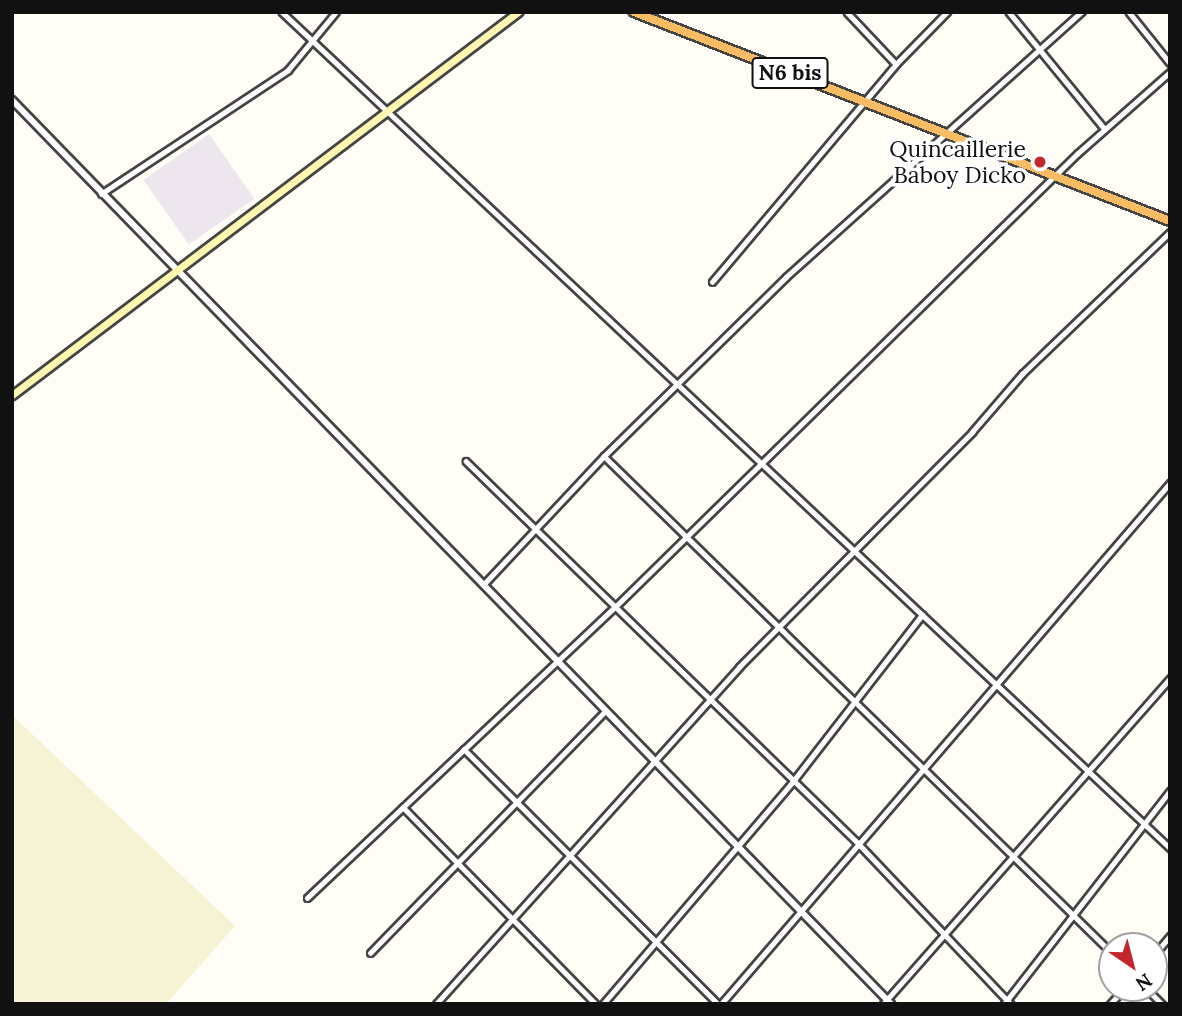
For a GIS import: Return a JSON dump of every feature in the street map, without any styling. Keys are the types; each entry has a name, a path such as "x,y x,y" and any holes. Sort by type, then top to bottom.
{"highway":[{"name":"N6 bis","path":"634,12 1170,221"}],"main road":[{"path":"12,396 519,12"}],"street":[{"path":"282,12 385,112 1170,848"},
{"path":"101,194 273,81 314,43 336,12"},
{"path":"847,12 896,64"},
{"path":"712,282 896,64 947,12"},
{"path":"1009,12 1105,128"},
{"path":"482,586 604,456 786,278 1082,12"},
{"path":"1129,12 1170,63"},
{"path":"307,898 557,663 1105,128 1170,72"},
{"path":"12,100 175,272 887,1002 1170,678"},
{"path":"436,1004 567,853 711,698 1022,374 1170,232"},
{"path":"604,456 688,536 851,702 1098,939"},
{"path":"466,461 858,843 1007,1003 1170,791"},
{"path":"464,749 720,1004 802,913 858,843 925,773 1170,483"},
{"path":"603,1004 794,780 851,702 922,615"},
{"path":"370,953 456,860 518,802 605,711"},
{"path":"403,807 513,914 596,1004"}],"shaded area":[{"path":"209,134 254,199 189,245 143,180"},
{"path":"12,715 235,926 166,1004 12,1004"}],"place":[{"name":"Quincaillerie Baboy Dicko","path":"1040,162"}]}
